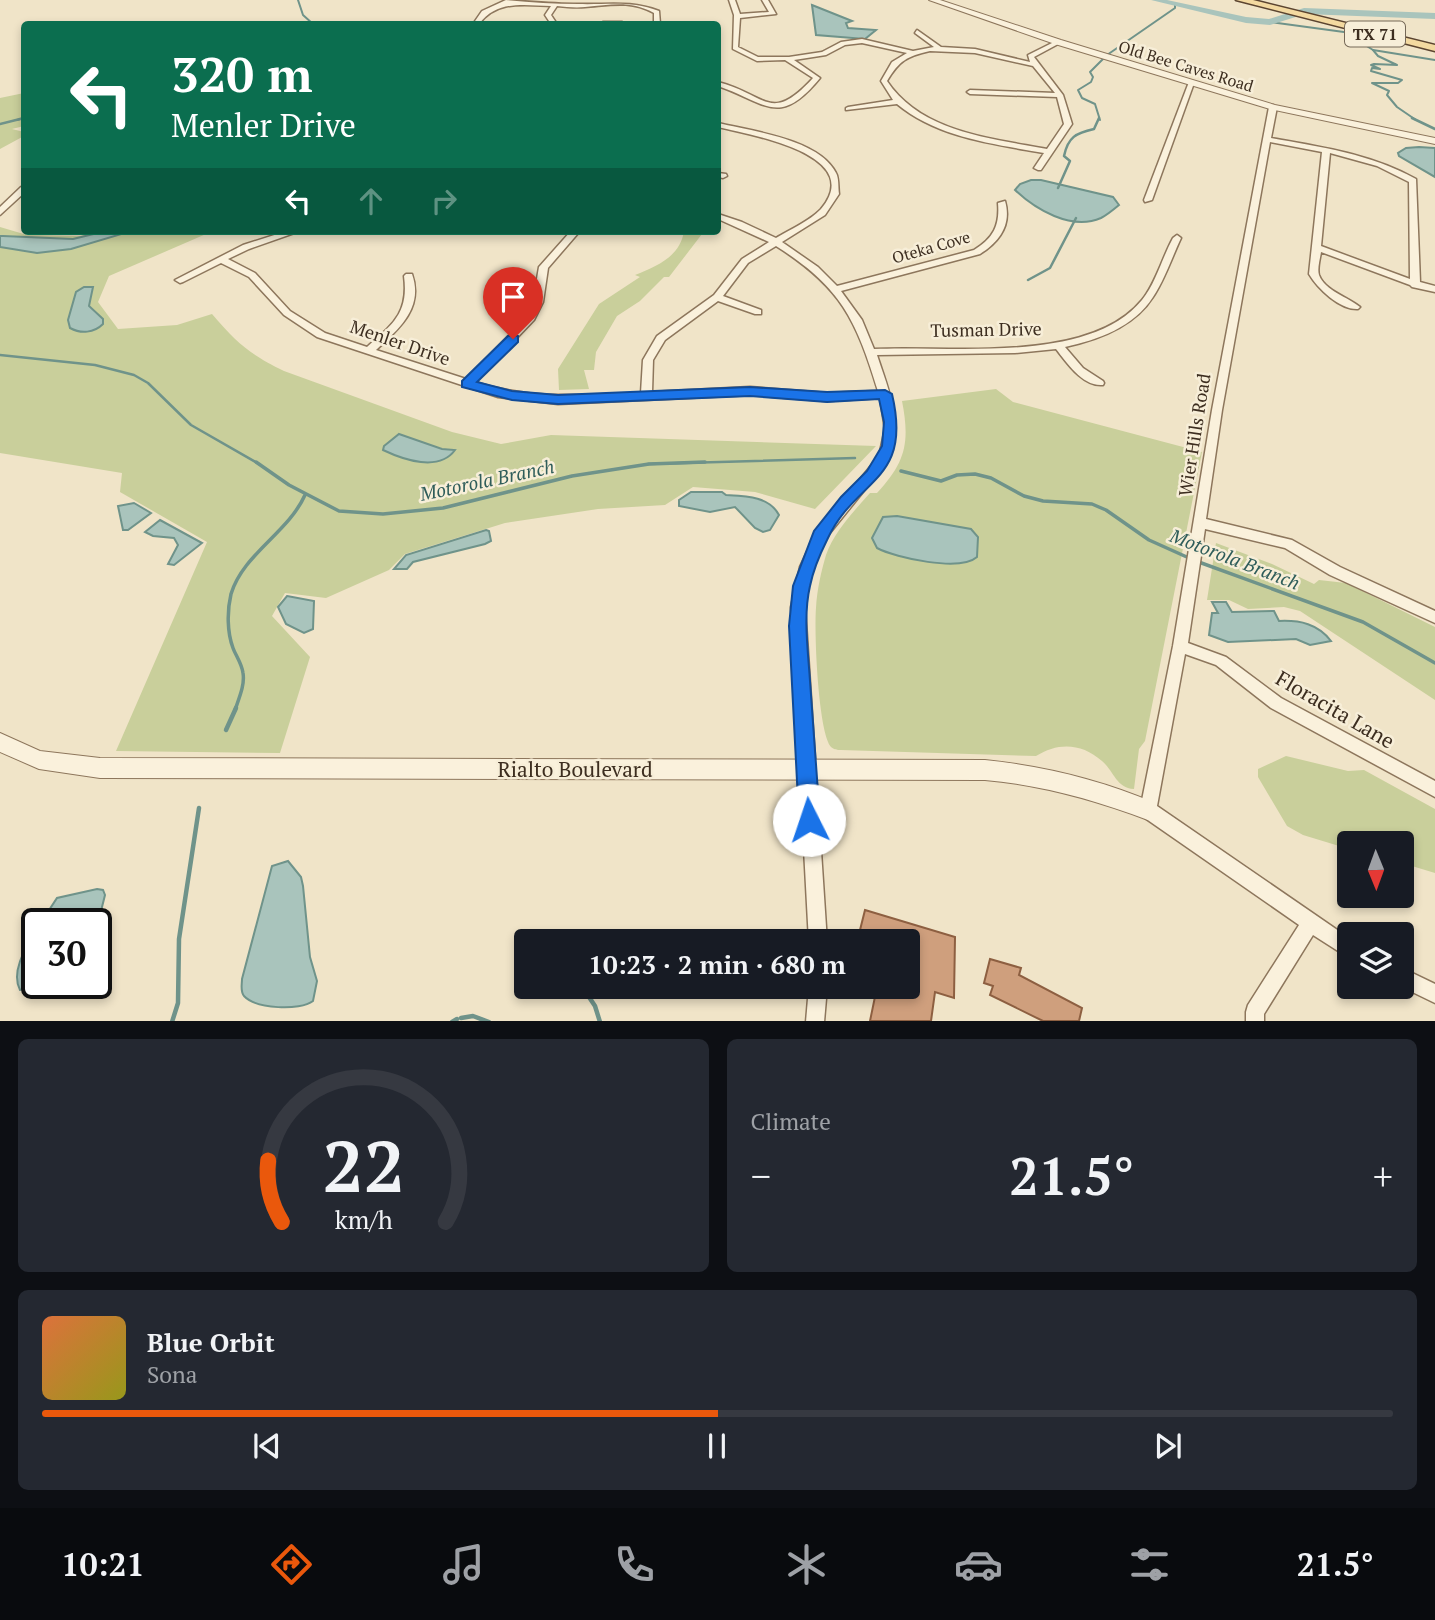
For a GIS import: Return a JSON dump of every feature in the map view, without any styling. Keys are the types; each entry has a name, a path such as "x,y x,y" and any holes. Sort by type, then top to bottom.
{"main road":[{"name":"TX 71","path":"1241,0 1285,6 1315,19 1435,48"},
{"path":"1285,6 1306,5 1435,37"}],"street":[{"path":"478,21 484,12 506,2 554,6 594,5 626,0 648,6 657,12 656,21"},
{"path":"732,0 737,16 735,48 757,59 788,60 830,51 843,43 867,41 911,52 939,48 1035,65"},
{"path":"737,16 771,18 774,13 765,0"},
{"name":"Old Bee Caves Road","path":"933,0 1058,42 1273,107 1435,141"},
{"path":"552,21 548,15 554,6"},
{"path":"917,32 939,48"},
{"path":"1038,168 1068,124 1060,96 1035,65 1031,55 1058,42"},
{"path":"830,51 844,54"},
{"path":"911,52 887,74 884,81 901,101 925,121 938,127 1049,152"},
{"path":"721,85 769,107 785,107 817,78 788,60"},
{"path":"1148,200 1191,83"},
{"path":"970,92 1060,96"},
{"path":"848,109 901,101"},
{"name":"Wier Hills Road","path":"1148,810 1180,646 1217,410 1273,107"},
{"path":"646,396 646,367 656,343 668,331 717,297 740,265 815,218 829,206 836,188 833,174 817,156 798,146 721,126"},
{"path":"1269,140 1354,157 1413,181 1415,285"},
{"path":"1326,151 1314,274 1318,282 1355,307"},
{"path":"0,212 21,192"},
{"name":"Oteka Cove","path":"836,289 977,252 1000,234 1004,217 1002,203"},
{"path":"721,217 776,242 816,270 836,289 858,322 885,394 891,422 889,446 872,475 846,501 820,536 801,586 797,626 817,929"},
{"path":"180,281 256,243 283,235"},
{"path":"467,384 531,318 538,302 544,267 572,235"},
{"name":"Tusman Drive","path":"870,352 1020,349 1058,345 1110,330 1134,315 1146,302 1177,238"},
{"path":"1318,247 1415,285 1435,289"},
{"name":"Menler Drive","path":"222,260 252,275 287,313 309,329 467,384 512,396 543,399 770,391 827,397 885,394"},
{"path":"368,351 397,325 407,311 413,292 409,276"},
{"path":"717,297 758,312"},
{"path":"1058,345 1079,370 1100,383"},
{"path":"1200,529 1288,544 1335,570 1435,617"},
{"name":"Floracita Lane","path":"1180,646 1221,661 1276,704 1435,789"},
{"name":"Rialto Boulevard","path":"0,742 38,760 100,768 1017,772 1081,786 1148,810"},
{"path":"1148,810 1337,941"},
{"path":"1255,1021 1255,1012 1310,923"},
{"path":"1414,983 1435,994"},
{"path":"815,1021 817,999"}],"green space":[{"path":"21,94 21,127 12,129 21,131 21,138 0,149 0,98"},
{"path":"0,227 21,235 204,235 109,276 98,302 118,329 177,325 212,314 244,347 284,371 452,432 501,444 551,435 876,446 815,509 755,492 693,487 665,505 598,509 505,523 405,554 389,570 326,598 285,593 272,616 310,657 280,753 116,751 207,542 120,492 122,473 0,453"},
{"path":"683,235 701,235 669,277 664,277 640,301 617,316 596,352 594,370 584,370 589,389 559,390 558,369 599,304 640,277 635,275 673,254"},
{"path":"996,389 1013,402 1202,452 1145,741 1139,749 1134,789 1123,786 1094,755 1070,746 1053,748 1036,756 838,750 831,747 827,738 818,680 816,620 820,581 830,546 851,514 870,493 877,493 900,461 906,428 902,401"},
{"path":"1216,543 1272,564 1314,584 1319,580 1346,583 1435,627 1435,700 1300,611 1284,607 1248,609 1229,600 1207,600"},
{"path":"1286,756 1348,771 1364,770 1435,809 1435,873 1414,867 1414,831 1337,831 1337,845 1303,835 1287,826 1258,777 1258,769"}],"water":[{"path":"812,5 852,21 846,23 848,28 876,30 865,39 816,35"},
{"path":"1406,148 1435,148 1435,177 1399,156 1398,153"},
{"path":"1031,180 1113,197 1119,205 1103,217 1090,221 1066,220 1043,211 1015,190 1020,184"},
{"path":"90,235 118,235 71,249 37,253 0,247 0,236 73,239"},
{"path":"84,287 93,287 89,306 103,319 103,324 92,331 83,332 70,328 68,320 76,292"},
{"path":"399,434 442,449 455,450 440,461 421,462 383,450 384,446"},
{"path":"691,492 722,492 726,495 756,498 769,504 779,515 770,530 763,532 755,528 735,507 710,512 679,506 679,500"},
{"path":"134,503 151,513 128,530 123,530 118,506"},
{"path":"897,516 971,529 978,537 977,557 957,563 928,562 898,556 877,548 872,538 883,517"},
{"path":"160,520 202,543 174,565 168,564 178,545 174,538 153,536 145,532"},
{"path":"489,531 491,541 485,544 413,562 407,569 394,569 406,555"},
{"path":"287,596 314,601 313,629 304,633 286,624 278,607"},
{"path":"1212,602 1226,602 1232,612 1274,611 1279,621 1308,624 1331,641 1310,645 1296,639 1228,642 1209,635 1212,613 1218,613"},
{"path":"288,861 301,877 310,957 317,981 313,1001 289,1007 268,1006 244,996 242,979 272,866"},
{"path":"97,889 103,890 105,895 102,908 50,908 57,898"},
{"path":"21,960 20,990 17,983"}],"building":[{"path":"865,910 955,937 954,998 935,992 931,1021 870,1021 875,999 920,999 920,929 860,929"},
{"path":"990,959 1021,968 1019,975 1082,1008 1079,1021 1043,1021 990,995 993,986 984,983"}],"waterway":[{"path":"298,0 303,15 310,21"},
{"path":"1155,0 1246,20 1270,22 1304,11 1435,16"},
{"path":"1107,55 1175,8 1175,4"},
{"path":"1270,22 1366,35 1371,38 1362,40 1362,43 1373,50"},
{"path":"1373,50 1435,60"},
{"path":"1373,50 1378,56 1397,65 1374,64 1371,65 1380,69 1372,68 1371,71 1402,80 1398,83 1372,83 1389,91 1387,95 1397,107 1416,120"},
{"path":"1100,120 1095,104 1082,98 1078,90 1091,82 1093,77 1090,72 1103,59"},
{"path":"1058,188 1070,161 1064,156 1068,144 1078,134 1094,129 1099,118"},
{"path":"0,124 21,119"},
{"path":"17,120 21,119"},
{"path":"1416,120 1435,129"},
{"path":"1028,280 1050,268 1076,218"},
{"name":"Motorola Branch","path":"0,355 95,365 134,375 148,383 191,425 258,464"},
{"name":"Motorola Branch","path":"653,464 855,458"},
{"name":"Motorola Branch","path":"653,464 705,462"},
{"name":"Motorola Branch","path":"258,464 289,485 339,511 383,514 443,508 572,476 653,464"},
{"name":"Motorola Branch","path":"648,464 653,464"},
{"name":"Motorola Branch","path":"901,471 941,481 957,475 975,474 991,478 1024,496 1043,501 1092,504 1106,510 1149,540 1189,558"},
{"path":"235,710 243,678 230,635 228,614 231,594 245,567 288,521 305,495"},
{"name":"Motorola Branch","path":"1196,561 1363,622 1435,663"},
{"path":"226,730 236,708"},
{"path":"172,1021 178,1003 179,939 199,808"},
{"path":"590,999 600,1021"},
{"path":"461,1018 473,1016 486,1021"}],"route":[{"path":"513,339 467,384 512,396 558,400 750,391 827,397 885,394 890,410 891,432 884,458 872,475 846,501 820,536 801,586 797,626 809,820"}]}
